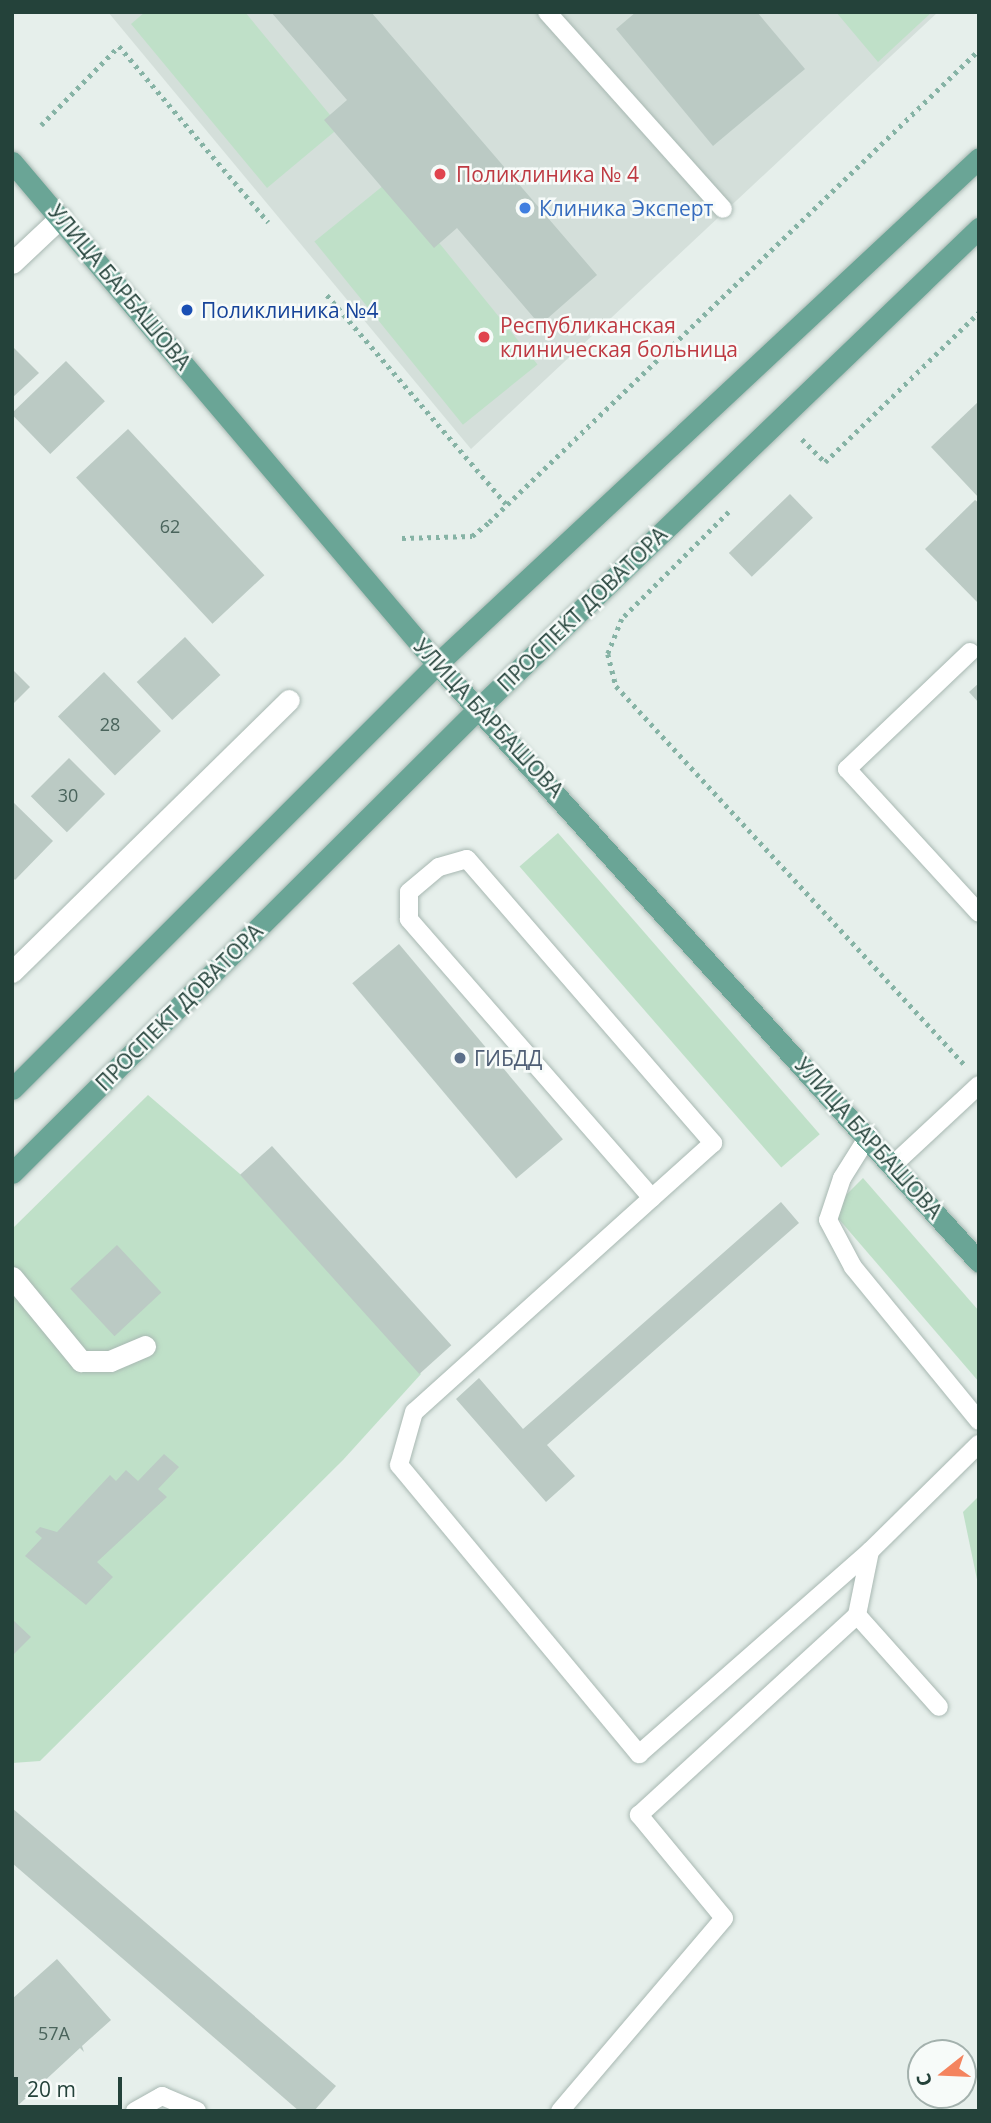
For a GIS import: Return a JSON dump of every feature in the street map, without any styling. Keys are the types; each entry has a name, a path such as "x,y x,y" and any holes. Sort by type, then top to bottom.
{"main road":[{"path":"12,1089 437,664 979,158"},
{"name":"УЛИЦА БАРБАШОВА","path":"12,162 437,664 480,707 869,1135 979,1262"},
{"name":"ПРОСПЕКТ ДОВАТОРА","path":"12,1172 480,707 979,228"}],"street":[{"path":"12,262 61,217"},
{"path":"16,962 289,700"},
{"path":"12,1277 81,1361 110,1361 145,1346"}],"lane":[{"path":"547,12 723,209"},
{"path":"970,652 847,769 979,913"},
{"path":"652,1198 409,919 409,892 439,867 467,859 713,1143 652,1198 414,1412 399,1465 639,1754 870,1551 979,1444"},
{"path":"894,1164 975,1079"},
{"path":"869,1135 842,1178 828,1220 853,1267 979,1421"},
{"path":"560,2111 724,1918 639,1815 857,1615 870,1551"},
{"path":"857,1615 939,1707"},
{"path":"135,2111 162,2096 197,2111"}],"path":[{"path":"41,125 119,46 268,222"},
{"path":"402,538 472,536 979,50"},
{"path":"327,295 506,504"},
{"path":"794,447 804,438 825,462 979,312"},
{"path":"737,505 622,619 608,654 616,686 975,1079"}],"shaded area":[{"name":"Республиканская клиническая больница","path":"108,12 938,12 471,449"}],"green space":[{"path":"145,12 245,12 340,127 267,188 131,24"},
{"path":"836,12 932,12 878,62"},
{"path":"389,181 538,364 463,425 314,241"},
{"path":"558,833 820,1134 781,1168 520,866"},
{"path":"148,1095 240,1174 421,1374 343,1460 40,1761 12,1763 12,1229"},
{"path":"863,1178 979,1311 979,1382 831,1210"},
{"path":"979,1496 979,1589 963,1512"}],"building":[{"name":"Поликлиника № 4","path":"271,12 371,12 597,275 540,325 457,228 434,248 324,120 347,100"},
{"path":"636,12 757,12 805,69 713,146 616,29"},
{"path":"12,346 39,373 12,398"},
{"path":"66,361 105,401 50,454 12,413"},
{"path":"979,401 979,498 931,447"},
{"path":"128,429 264,575 212,624 76,477"},
{"path":"790,494 813,518 752,577 729,553"},
{"path":"975,500 979,503 979,604 925,549"},
{"path":"185,637 220,675 172,720 137,682"},
{"path":"12,669 30,687 12,705"},
{"path":"104,672 161,731 115,775 58,716"},
{"path":"979,683 979,703 969,692"},
{"path":"69,758 105,794 67,832 31,796"},
{"path":"12,801 53,841 15,880 12,877"},
{"path":"399,944 563,1139 516,1179 352,983"},
{"path":"272,1146 451,1345 419,1374 240,1175"},
{"path":"781,1202 799,1223 547,1445 575,1476 546,1502 456,1399 479,1378 523,1429"},
{"path":"117,1245 161,1293 115,1336 70,1289"},
{"path":"164,1454 179,1467 158,1489 167,1497 97,1562 113,1577 86,1605 25,1556 42,1538 35,1532 40,1527 57,1532 110,1475 116,1481 126,1470 138,1481"},
{"path":"12,1619 31,1637 12,1656"},
{"path":"12,1808 336,2086 314,2111 299,2111 12,1863"},
{"path":"57,1959 111,2020 82,2046 84,2052 80,2048 12,2111 12,1999"}],"place":[{"name":"Поликлиника № 4","path":"440,174"},
{"name":"Клиника Эксперт","path":"525,208"},
{"name":"Поликлиника №4","path":"187,310"},
{"name":"Республиканская клиническая больница","path":"484,337"},
{"name":"ГИБДД","path":"460,1058"}]}
